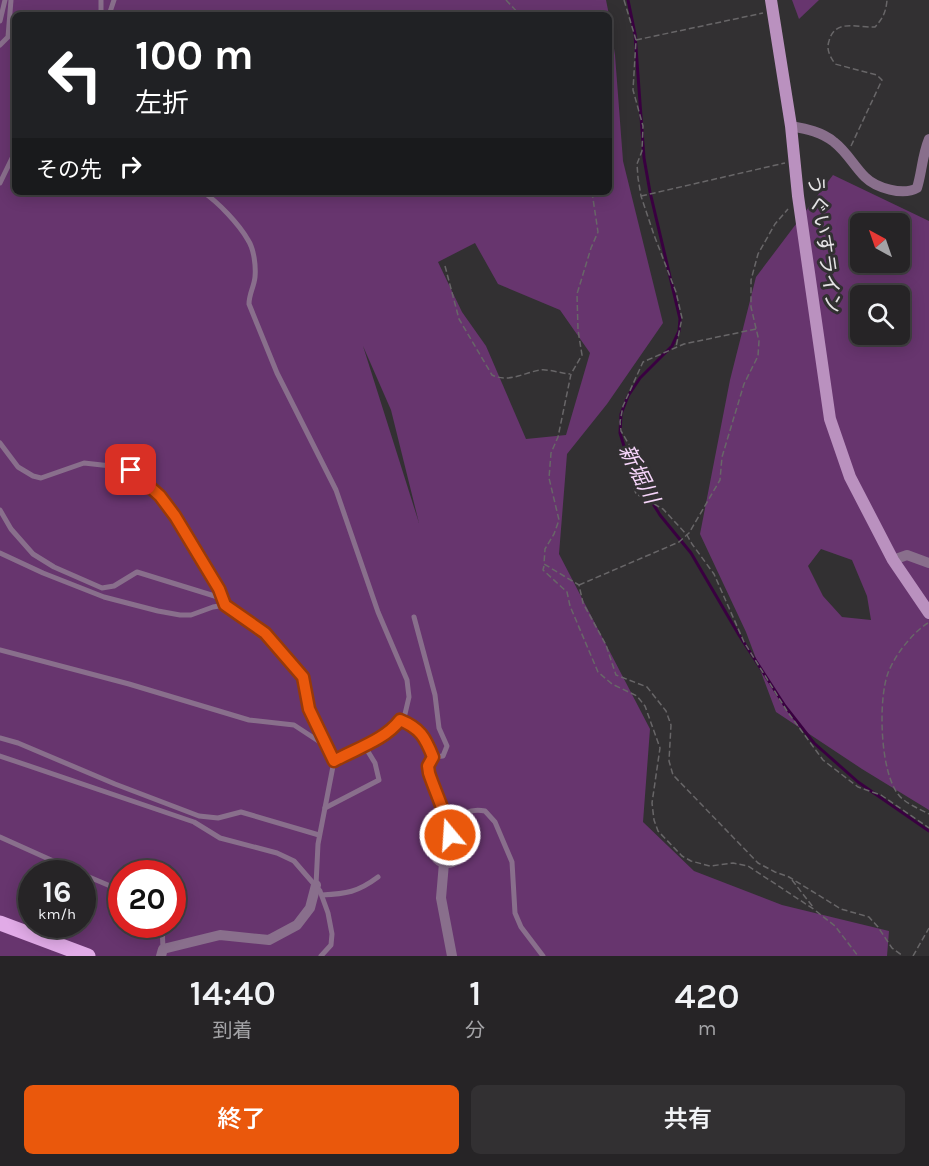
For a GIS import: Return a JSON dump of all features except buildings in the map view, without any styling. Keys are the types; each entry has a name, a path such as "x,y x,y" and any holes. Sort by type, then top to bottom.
{"main road":[{"path":"0,923 88,956"}],"street":[{"name":"うぐいすライン","path":"772,5 791,126 798,196 830,419 850,477 893,560 929,613"},
{"path":"791,126 811,129 823,135 834,142 867,179 896,192 911,192 917,188 929,140"},
{"path":"893,560 907,555 929,563"},
{"path":"450,830 459,841 461,852 455,861 444,863 435,857 433,846 439,837 450,830"},
{"path":"444,863 441,898 452,956"},
{"path":"162,952 220,935 269,940 297,926 310,908 316,885"}],"lane":[{"path":"0,21 5,0"},
{"path":"0,45 8,37 11,0"},
{"path":"0,183 12,158"},
{"path":"207,195 217,203 249,241 254,259 255,278 249,293 249,304 277,373 336,490 378,612 407,680 409,697 405,714 395,727 334,761"},
{"path":"0,443 18,467 41,478 84,463 125,467 131,470 160,496 175,516 219,589 225,605 265,633 303,677 309,709 334,761 320,834 316,885"},
{"path":"0,508 11,529 33,554 54,567 102,588 114,586 137,572 221,598"},
{"path":"0,553 104,597 158,612 191,615 222,604 225,605"},
{"path":"414,617 435,695 439,728 447,746 443,756 433,757"},
{"path":"0,650 129,684 249,720 294,725 327,747"},
{"path":"400,720 414,726 433,757"},
{"path":"0,738 18,743 199,816 218,818 241,812 320,834"},
{"path":"325,808 379,780 375,763 364,745"},
{"path":"0,756 194,822 220,838 278,853 294,861 316,885 328,913 332,934 331,945 321,956"},
{"path":"433,757 428,766 429,773 450,830"},
{"path":"450,830 458,816 474,809 485,810 495,822 512,862 515,914 521,927 543,956"},
{"path":"0,837 50,860"},
{"path":"322,895 348,894 378,877"}],"path":[{"path":"506,0 517,12"},
{"path":"624,0 636,40 633,90 643,126 642,151 637,164 641,196 676,292 682,318 676,348"},
{"path":"846,154 882,80 877,75 835,64 827,47 833,30 841,26 875,27 882,19 886,9 886,0"},
{"path":"636,40 772,5"},
{"path":"641,196 795,161"},
{"path":"592,195 598,232 576,294 582,355 571,374 558,437 551,453 549,478 559,520 545,549 543,570 567,592 570,606 598,672 612,684 637,696 645,706 660,748 651,803 658,831 682,856 691,861 710,866 733,863 748,866 815,910 835,926 858,956"},
{"path":"579,585 679,542 687,535 720,480 722,457 744,384 758,356 759,341 751,307 752,279 758,254 776,224 798,196"},
{"path":"445,266 459,319 492,375 509,379 542,370 571,374"},
{"path":"756,329 684,344 643,362 623,406 620,422 621,431 631,448 634,461 633,484 636,494 663,509 687,535 714,574 744,642 787,711 823,760 858,787 881,795 929,828"},
{"path":"544,564 579,585 583,603 606,645 616,675 647,687 666,711 671,725 669,761 673,775 758,863 789,877 841,909 869,917 892,948 903,956"},
{"path":"929,623 920,628 890,667 884,690 883,727 885,762 891,781 899,796 929,814"},
{"path":"789,877 815,910"},
{"path":"913,956 929,928"}],"shaded area":[{"path":"0,0 606,0 608,12 12,12 12,195 612,195 612,36 623,161 663,323 607,404 567,454 559,554 650,729 643,822 694,871 782,905 889,931 887,956 0,956","holes":["475,243 498,284 560,310 590,353 566,435 526,439 486,346 462,312 438,262","363,346 391,410 419,523"]},
{"path":"792,0 819,0 799,19"},
{"path":"833,175 929,221 929,810 776,712 746,632 700,534 730,380 756,277","holes":["821,549 852,560 867,596 871,620 842,617 823,596 808,566"]}],"waterway":[{"name":"新堀川","path":"628,0 635,34 644,158 680,319 679,331 672,346 640,378 628,396 621,414 620,433 628,459 660,515 691,553 739,635 785,706 814,743 858,782 929,831"}],"route":[{"path":"131,470 160,496 184,528 219,589 225,605 265,633 303,677 309,709 334,761 384,735 400,720 414,726 425,739 433,757 428,766 429,773 449,825 450,835"}]}
